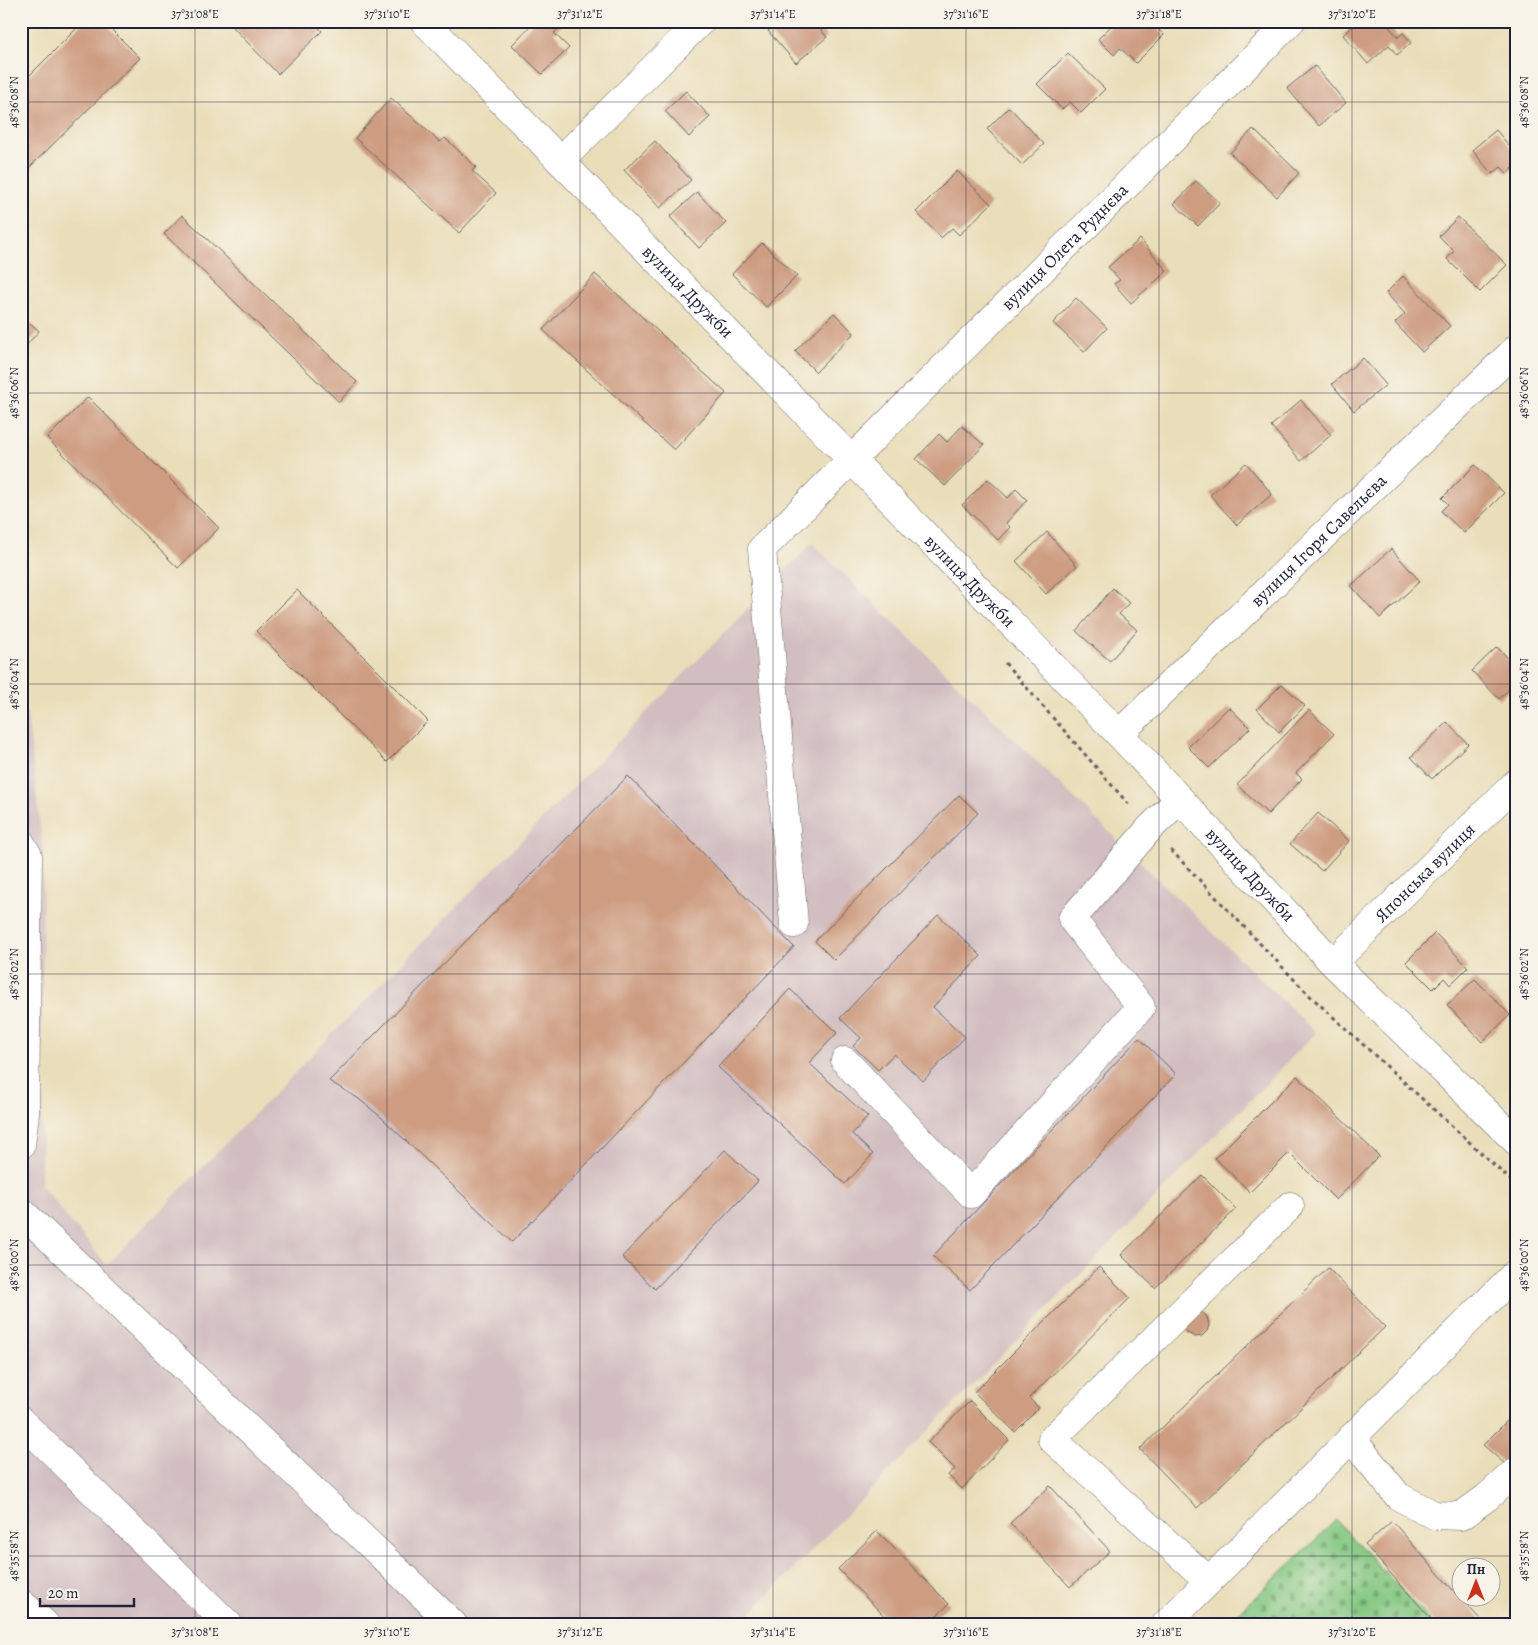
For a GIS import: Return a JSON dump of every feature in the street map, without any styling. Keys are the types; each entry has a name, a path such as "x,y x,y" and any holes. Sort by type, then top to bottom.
{"street":[{"name":"вулиця Дружби","path":"424,21 560,161 846,466 1119,734 1333,963 1517,1142"},
{"path":"560,161 701,21"},
{"name":"вулиця Олега Руднєва","path":"794,924 762,549 1291,21"},
{"name":"вулиця Ігоря Савельєва","path":"1119,734 1517,348"},
{"name":"Японська вулиця","path":"1333,963 1517,782"},
{"path":"845,1061 971,1194 1140,1007 1072,919 1150,828 1180,799"},
{"path":"21,843 28,855 24,1026 25,1114 21,1144"},
{"path":"1208,1581 1052,1439 1290,1206"},
{"path":"21,1211 453,1624"},
{"path":"1166,1624 1517,1272"},
{"path":"21,1421 228,1624"},
{"path":"1351,1438 1398,1496 1434,1515 1461,1516 1486,1498 1515,1472"},
{"path":"21,1603 45,1624"}],"shaded area":[{"path":"812,543 1316,1033 740,1624 21,1624 21,705 27,713 43,851 41,1186 107,1265"}],"green space":[{"path":"1336,1520 1433,1624 1227,1624"}],"building":[{"path":"84,21 103,21 140,58 21,176 21,84"},
{"path":"227,21 313,21 322,31 278,74"},
{"path":"535,21 566,21 554,33 569,48 542,74 512,45"},
{"path":"780,21 813,21 827,37 796,63 768,31"},
{"path":"1116,21 1150,21 1164,35 1136,63 1120,48 1114,55 1098,39"},
{"path":"1160,21 1175,21 1168,29"},
{"path":"1359,21 1384,21 1398,37 1403,33 1411,43 1397,55 1389,45 1368,64 1343,35"},
{"path":"1068,53 1105,89 1081,113 1070,102 1062,109 1037,84"},
{"path":"1315,66 1346,103 1319,126 1287,88"},
{"path":"686,91 710,117 689,137 665,111"},
{"path":"391,98 440,142 445,138 476,167 472,171 496,193 459,233 355,138"},
{"path":"1009,107 1044,144 1022,165 987,129"},
{"path":"1253,129 1299,173 1277,197 1230,153"},
{"path":"1496,130 1517,155 1517,165 1507,173 1501,167 1492,174 1472,150"},
{"path":"655,141 691,180 660,208 624,170"},
{"path":"957,171 991,204 959,235 952,228 941,238 916,212"},
{"path":"1196,181 1220,203 1198,226 1174,204"},
{"path":"697,192 726,223 699,248 670,217"},
{"path":"182,215 357,382 339,402 164,234"},
{"path":"1458,217 1507,265 1480,292 1447,259 1454,251 1439,236"},
{"path":"1140,239 1167,271 1131,303 1114,284 1120,280 1108,267"},
{"path":"762,243 797,276 766,307 732,274"},
{"path":"595,274 726,393 674,450 543,330"},
{"path":"1403,276 1450,326 1422,352 1395,323 1405,314 1386,293"},
{"path":"1076,298 1107,328 1084,352 1053,323"},
{"path":"834,313 854,333 816,372 795,351"},
{"path":"21,315 39,331 21,351"},
{"path":"1363,358 1386,385 1354,411 1332,384"},
{"path":"88,397 219,528 178,568 47,438"},
{"path":"1301,400 1331,435 1301,461 1271,426"},
{"path":"962,426 984,445 945,486 916,459 939,434 947,442"},
{"path":"1246,463 1272,494 1237,525 1210,495"},
{"path":"1475,465 1504,493 1464,533 1441,511 1448,504 1442,498"},
{"path":"988,479 1008,498 1016,489 1027,500 1006,523 1010,527 998,540 962,505"},
{"path":"1047,532 1077,566 1046,594 1016,561"},
{"path":"1391,549 1420,581 1380,618 1351,586"},
{"path":"1113,588 1129,603 1119,614 1137,630 1110,661 1076,631"},
{"path":"297,590 428,721 387,762 256,631"},
{"path":"1497,647 1517,667 1517,682 1499,699 1472,671"},
{"path":"1282,684 1305,706 1279,732 1257,709"},
{"path":"1229,707 1250,728 1209,768 1188,747"},
{"path":"1309,710 1334,734 1296,773 1302,779 1268,814 1237,785"},
{"path":"1447,722 1468,744 1432,779 1411,757"},
{"path":"628,776 794,947 512,1242 381,1117 359,1099 329,1081"},
{"path":"959,795 978,813 834,960 815,941"},
{"path":"1318,813 1349,841 1322,871 1290,844"},
{"path":"938,915 981,956 933,1007 965,1037 923,1081 894,1054 878,1070 853,1046 861,1038 840,1018"},
{"path":"1435,933 1468,967 1450,985 1444,978 1433,989 1406,962"},
{"path":"1475,979 1510,1015 1482,1042 1447,1005"},
{"path":"790,989 837,1033 809,1063 868,1117 852,1134 873,1154 845,1184 718,1067"},
{"path":"1139,1038 1176,1074 970,1290 933,1256"},
{"path":"1297,1076 1379,1156 1336,1200 1289,1153 1250,1192 1215,1158"},
{"path":"725,1150 758,1181 655,1289 622,1257"},
{"path":"1202,1175 1236,1209 1155,1288 1121,1255"},
{"path":"1099,1267 1130,1298 1029,1398 1039,1408 1015,1432 974,1392"},
{"path":"1328,1268 1385,1327 1197,1508 1140,1449"},
{"path":"1196,1312 1203,1313 1207,1317 1209,1325 1207,1331 1202,1336 1195,1337 1188,1333 1184,1327"},
{"path":"970,1401 1009,1440 962,1489 948,1475 955,1469 928,1442"},
{"path":"1517,1411 1517,1474 1483,1445"},
{"path":"1050,1486 1110,1551 1070,1587 1010,1523"},
{"path":"1392,1521 1450,1587 1450,1608 1470,1608 1485,1624 1436,1624 1365,1545"},
{"path":"877,1531 949,1604 928,1624 892,1624 838,1569"}]}
